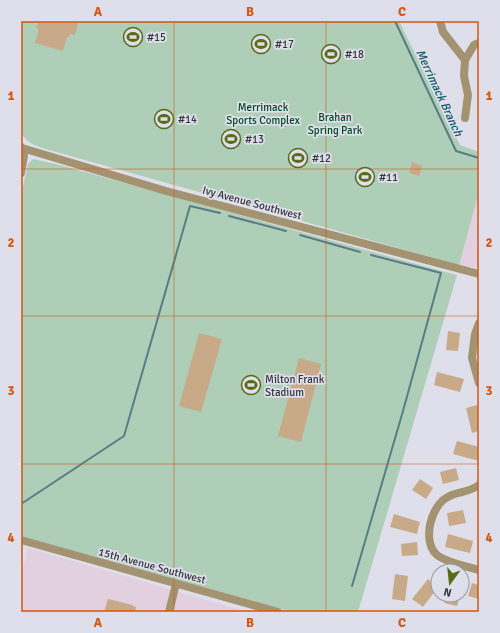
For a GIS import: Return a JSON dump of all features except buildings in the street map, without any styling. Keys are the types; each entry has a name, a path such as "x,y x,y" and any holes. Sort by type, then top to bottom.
{"street":[{"path":"440,21 444,32 465,60"},
{"path":"465,118 468,95 464,76 465,60 474,45 479,43"},
{"path":"21,148 24,155 21,173"},
{"name":"Ivy Avenue Southwest","path":"21,148 166,191 479,274"},
{"path":"479,323 475,334 472,358 479,383"},
{"path":"479,485 473,490 448,497 438,505 429,525 430,542 436,554 454,563 479,570"},
{"name":"15th Avenue Southwest","path":"21,540 278,612"},
{"path":"169,612 176,584"}],"shaded area":[{"path":"479,192 479,268 459,265"},
{"path":"28,548 248,612 21,612 21,575"}],"green space":[{"name":"Brahan Spring Park","path":"21,21 399,21 460,145 479,152 479,192 459,265 42,148 33,144 21,133"},
{"path":"33,159 60,165 457,275 358,612 292,612 21,536 21,195 28,164"}],"waterway":[{"name":"Merrimack Branch","path":"395,21 456,151 479,158"},
{"path":"21,504 124,436 190,206 220,213"},
{"path":"229,216 286,231"},
{"path":"300,235 360,252"},
{"path":"352,586 441,273 371,255"}],"place":[{"name":"#15","path":"133,37"},
{"name":"#17","path":"261,44"},
{"name":"#18","path":"331,54"},
{"name":"#14","path":"164,119"},
{"name":"#13","path":"231,139"},
{"name":"#12","path":"298,158"},
{"name":"#11","path":"365,177"},
{"name":"Milton Frank Stadium","path":"251,385"}],"park label":[{"name":"Merrimack Sports Complex","path":"263,113"}]}
